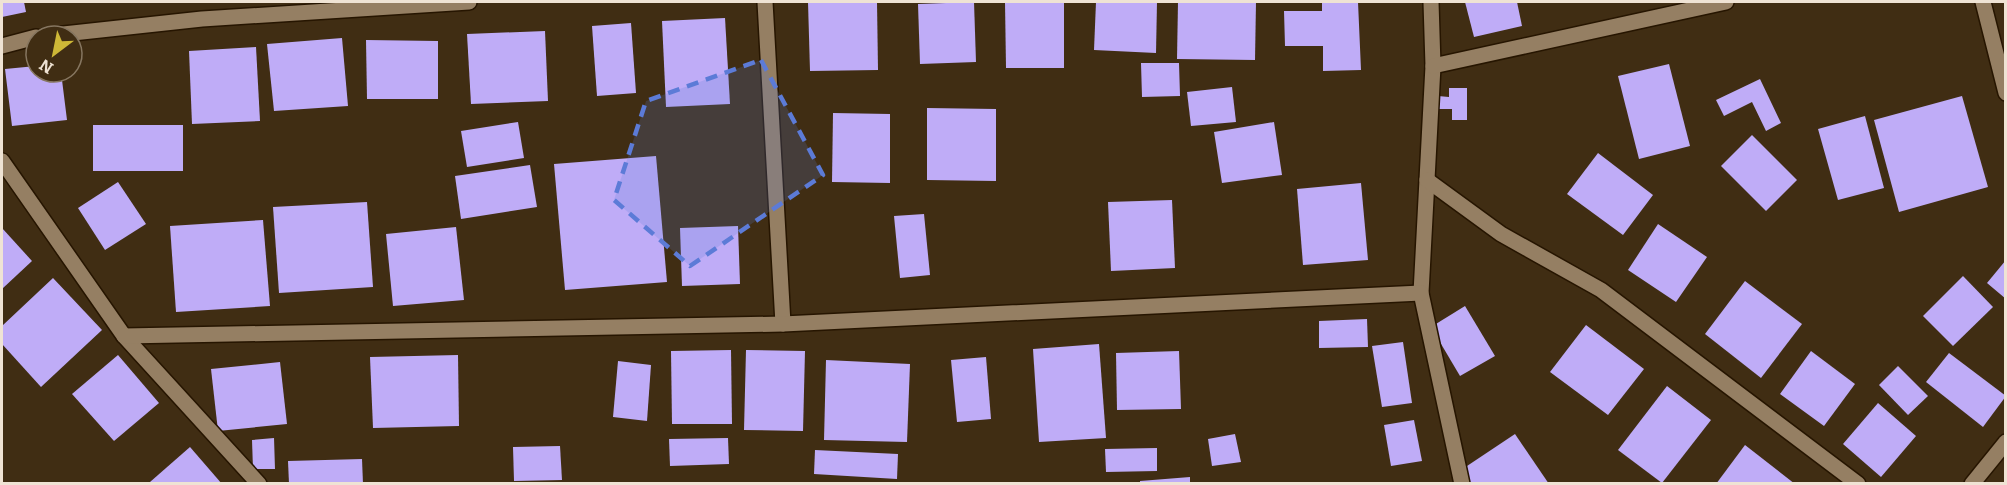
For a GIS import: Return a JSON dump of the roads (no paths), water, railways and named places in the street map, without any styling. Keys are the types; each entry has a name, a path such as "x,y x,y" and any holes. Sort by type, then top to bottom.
{"street":[{"path":"84,32 202,19 469,2"},
{"path":"765,2 783,324"},
{"path":"1431,2 1433,66 1421,293 1462,483"},
{"path":"1433,66 1726,2"},
{"path":"1983,2 2006,93"},
{"path":"2,46 24,41"},
{"path":"2,161 124,336 259,483"},
{"path":"1427,180 1501,234 1601,290 1858,483"},
{"path":"124,336 783,324 1421,293"},
{"path":"1972,483 2006,442"}]}
